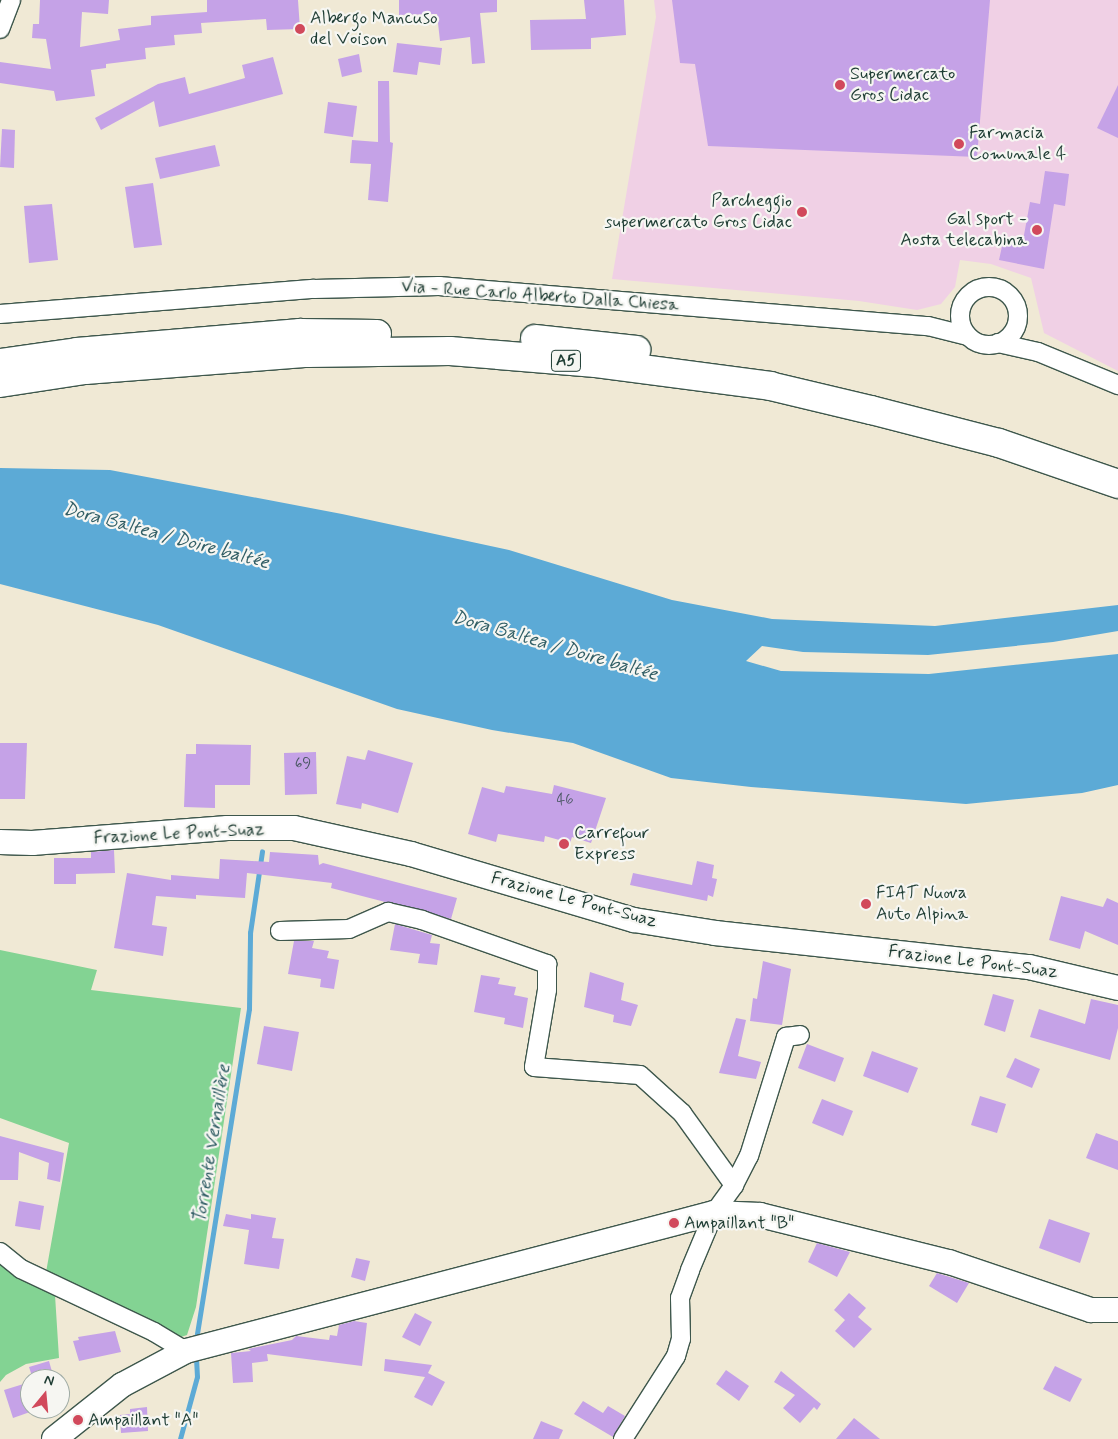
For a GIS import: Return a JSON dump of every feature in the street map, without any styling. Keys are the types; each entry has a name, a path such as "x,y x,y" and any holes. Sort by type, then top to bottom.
{"highway":[{"name":"A5","path":"0,363 77,352 300,333 453,334 593,343 764,368 868,390 989,423 1118,465"},
{"name":"A5","path":"0,383 85,370 307,353 450,351 596,363 770,386 999,443 1118,484"}],"main road":[{"name":"Frazione Le Pont-Suaz","path":"0,842 32,843 227,828 294,828 411,854 634,920 715,933 1029,967 1118,988"},
{"path":"54,1439 122,1385 186,1351 714,1213 760,1215 949,1262 1091,1310 1118,1310"}],"street":[{"path":"0,29 11,0"},
{"name":"Via - Rue Carlo Alberto Dalla Chiesa","path":"0,314 314,289 420,285 901,324"},
{"path":"901,324 932,320 962,305 976,289 999,288 1012,298 1018,320 1030,340 1070,364"},
{"path":"962,305 959,316 968,336"},
{"path":"998,344 1011,334 1018,320"},
{"path":"901,324 943,328 968,336 982,344 998,344 1038,352 1118,385"},
{"path":"280,931 348,929 388,912 422,920 547,964 547,990 534,1066 640,1075 682,1113 734,1185"},
{"path":"623,1439 676,1356 681,1339 680,1298 714,1213 734,1185 749,1156 786,1037 800,1035"},
{"path":"0,1252 21,1270 154,1332 186,1351"}],"shaded area":[{"path":"654,0 1118,0 1118,371 1044,333 1031,278 991,264 960,260 955,287 941,304 917,310 859,301 612,279 656,17"}],"green space":[{"path":"0,950 97,970 91,990 241,1008 196,1307 187,1335 178,1338 45,1278 69,1143 0,1118"},
{"path":"0,1261 55,1295 59,1358 26,1364 6,1375 0,1382"}],"water":[{"name":"Dora Baltea / Doire baltée","path":"0,468 110,470 342,514 509,550 672,600 772,619 935,626 1118,605 1118,631 1053,642 928,655 803,652 762,646 746,661 781,671 929,674 1118,654 1118,785 1082,793 966,804 751,787 671,778 573,743 492,730 397,709 158,625 0,584"}],"building":[{"path":"40,0 109,0 108,14 82,12 80,47 120,40 118,29 151,25 151,16 207,12 207,0 298,0 300,29 267,30 266,19 201,23 202,33 174,35 175,45 145,48 146,59 106,64 106,68 91,70 95,96 56,101 54,91 0,83 0,62 51,69 46,39 32,38 33,24 39,24"},
{"path":"399,0 497,0 497,12 480,13 485,63 472,64 470,37 440,41 437,14 399,15"},
{"path":"584,0 624,0 626,35 591,38 591,49 531,50 530,20 586,19"},
{"name":"Supermercato Gros Cidac","path":"672,0 990,0 977,157 708,146 695,64 680,63"},
{"path":"397,43 442,48 440,65 419,62 417,75 393,72"},
{"path":"359,54 362,72 342,77 338,59"},
{"path":"273,57 283,94 159,127 154,101 101,130 95,118 158,84 185,77 189,94 245,78 242,65"},
{"path":"378,81 389,81 390,142 393,143 388,202 368,200 371,164 350,163 352,140 378,142"},
{"path":"1118,85 1118,138 1097,128"},
{"path":"328,102 357,106 353,137 324,133"},
{"path":"2,129 15,130 14,168 0,167"},
{"path":"215,145 220,166 160,179 155,158"},
{"path":"1045,171 1069,174 1065,206 1054,204 1044,269 999,260 1003,242 1022,246 1030,202 1040,204"},
{"path":"153,183 162,245 134,248 125,187"},
{"path":"52,204 58,260 29,263 24,206"},
{"path":"0,743 27,743 25,799 0,799"},
{"path":"196,744 251,745 250,785 215,785 215,808 184,807 186,754 196,754"},
{"path":"368,750 413,763 398,813 362,803 361,809 336,804 347,756 365,760"},
{"path":"316,752 317,794 285,795 284,753"},
{"path":"554,785 606,798 591,843 572,837 570,843 545,836 544,842 498,834 496,842 468,834 482,787 504,793 506,786 552,794"},
{"path":"114,850 115,873 76,874 76,884 54,884 54,858 91,858 91,852"},
{"path":"270,852 318,855 319,865 323,863 457,898 451,919 331,888 332,883 247,873 245,898 196,895 196,899 156,896 152,925 167,927 163,956 114,948 127,873 171,880 171,875 219,879 220,859 269,862"},
{"path":"697,861 714,865 712,878 717,879 713,897 708,895 707,901 630,885 633,873 692,885"},
{"path":"1061,896 1103,907 1107,898 1118,903 1118,945 1085,931 1080,949 1049,940"},
{"path":"395,924 432,935 430,943 440,944 437,965 418,963 420,954 390,950"},
{"path":"294,941 314,941 312,948 329,951 327,958 339,960 334,989 320,987 321,979 288,974"},
{"path":"763,961 791,969 782,1025 750,1021 753,998 757,999"},
{"path":"590,972 624,983 621,1000 638,1005 631,1026 613,1022 614,1015 584,1007"},
{"path":"481,975 500,978 498,984 516,987 514,995 528,998 523,1028 504,1024 505,1018 474,1012"},
{"path":"993,994 1014,1000 1005,1032 984,1025"},
{"path":"1091,999 1118,1005 1118,1028 1110,1060 1030,1037 1039,1009 1085,1024"},
{"path":"736,1018 746,1020 738,1056 761,1062 756,1079 719,1073"},
{"path":"264,1026 299,1032 292,1071 257,1064"},
{"path":"807,1044 844,1058 835,1082 798,1068"},
{"path":"872,1051 918,1068 908,1093 863,1076"},
{"path":"1015,1058 1040,1069 1032,1088 1006,1077"},
{"path":"980,1096 1006,1104 997,1133 971,1125"},
{"path":"822,1099 853,1111 843,1136 812,1123"},
{"path":"1096,1133 1118,1141 1118,1170 1086,1158"},
{"path":"0,1136 64,1153 60,1182 47,1179 49,1163 19,1152 18,1180 0,1180"},
{"path":"19,1201 44,1206 40,1230 15,1226"},
{"path":"226,1214 251,1219 251,1214 276,1218 272,1238 284,1239 279,1269 244,1264 249,1230 223,1226"},
{"path":"1049,1219 1090,1233 1080,1263 1039,1248"},
{"path":"817,1243 850,1252 837,1277 808,1262"},
{"path":"356,1258 370,1261 365,1281 351,1277"},
{"path":"937,1273 969,1283 957,1303 929,1286"},
{"path":"849,1293 866,1308 858,1317 872,1329 854,1348 835,1331 845,1320 834,1310"},
{"path":"415,1313 432,1322 420,1346 402,1337"},
{"path":"354,1321 367,1323 362,1366 267,1354 268,1361 252,1363 253,1382 233,1383 231,1353 251,1351 248,1349 292,1340 296,1336 329,1340 330,1335 337,1336 339,1325"},
{"path":"115,1331 121,1352 79,1361 73,1341 79,1340 78,1337"},
{"path":"385,1359 432,1365 428,1373 445,1382 432,1406 414,1397 425,1377 384,1371"},
{"path":"49,1361 51,1369 30,1369 29,1367"},
{"path":"1055,1366 1082,1379 1070,1402 1043,1389"},
{"path":"726,1370 749,1386 739,1401 716,1384"},
{"path":"781,1371 821,1404 817,1410 814,1407 800,1423 783,1408 795,1395 774,1382"},
{"path":"20,1385 20,1416 13,1418 4,1390"},
{"path":"583,1401 603,1413 608,1406 625,1416 613,1437 574,1414"},
{"path":"147,1407 148,1431 121,1433 120,1415 130,1414 130,1409"},
{"path":"854,1418 880,1439 836,1439"},
{"path":"541,1421 563,1430 559,1439 533,1439"}],"waterway":[{"name":"Torrente Vernaillère","path":"196,1340 249,1009 250,933 262,852"},
{"name":"Torrente Vernaillère","path":"180,1439 197,1377 196,1355"}],"place":[{"name":"Albergo Mancuso del Voison","path":"300,29"},
{"name":"Supermercato Gros Cidac","path":"840,85"},
{"name":"Farmacia Comunale 4","path":"959,144"},
{"name":"Parcheggio supermercato Gros Cidac","path":"802,212"},
{"name":"Gal sport - Aosta telecabina","path":"1037,230"},
{"name":"Carrefour Express","path":"564,844"},
{"name":"FIAT Nuova Auto Alpina","path":"866,904"},
{"name":"Ampaillant \"B\"","path":"674,1223"},
{"name":"Ampaillant \"A\"","path":"78,1420"}]}
